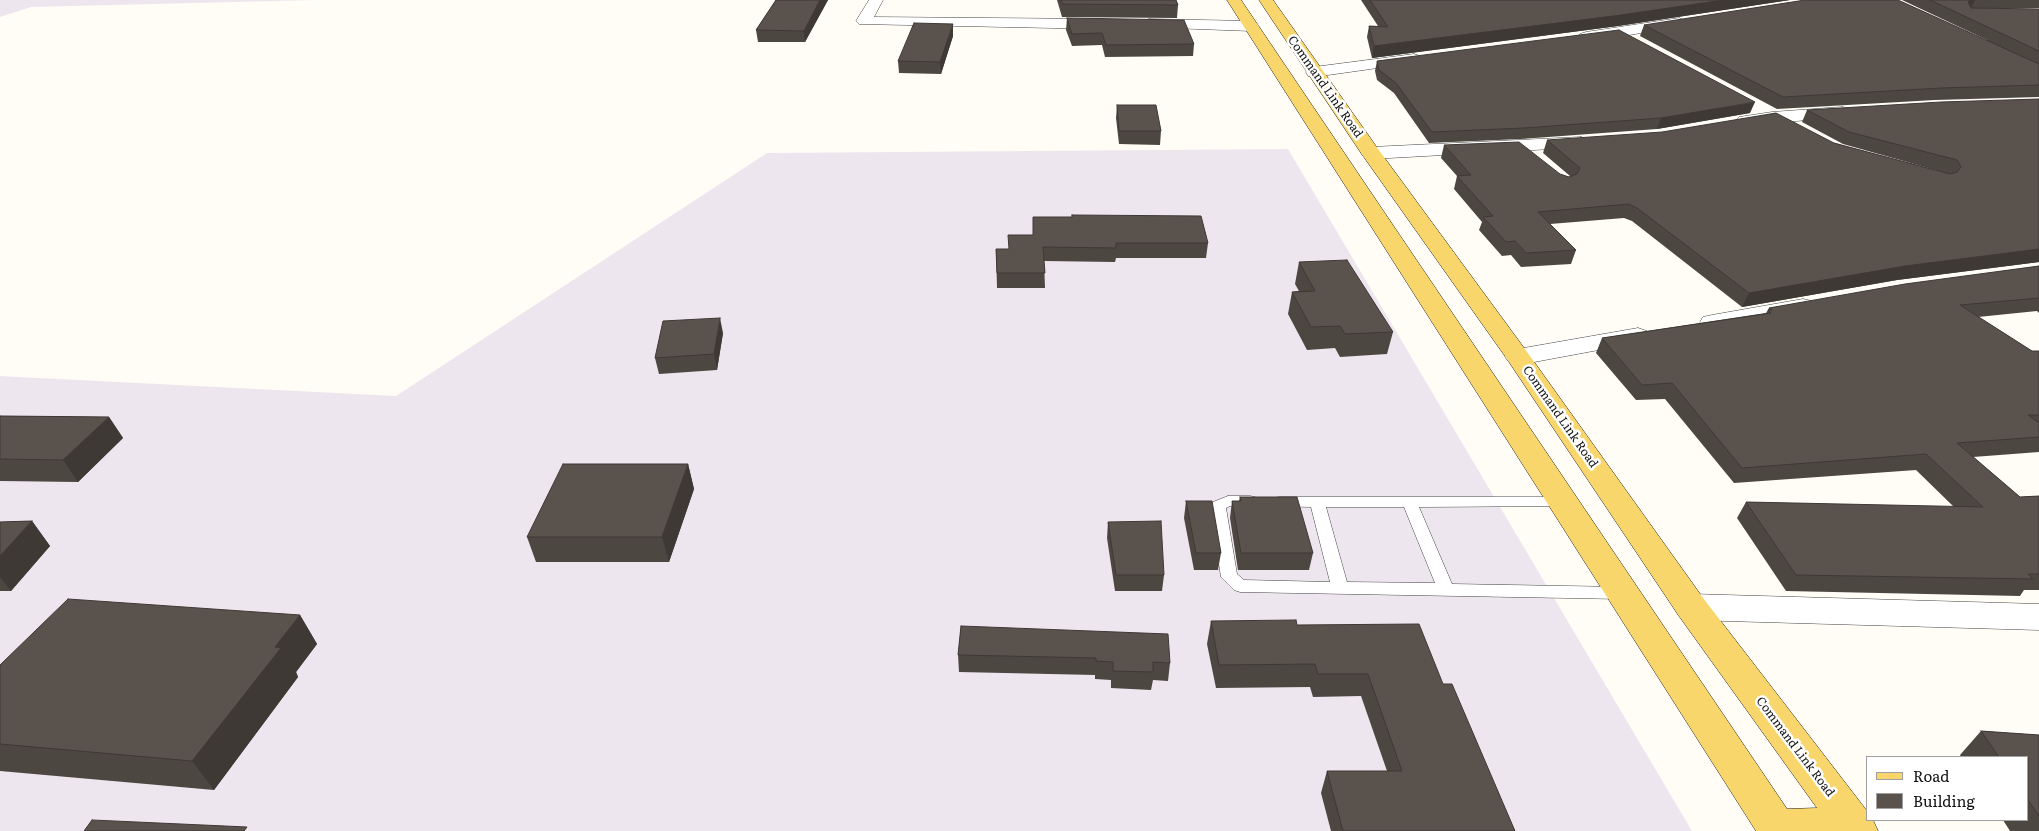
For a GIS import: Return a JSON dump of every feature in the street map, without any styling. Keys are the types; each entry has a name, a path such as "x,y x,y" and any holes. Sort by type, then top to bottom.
{"main road":[{"path":"1234,0 1778,830 1856,828"},
{"name":"Command Link Road","path":"1266,0 1314,72 1518,357 1691,607 1856,828"}],"street":[{"path":"876,0 864,21 1251,26"},
{"path":"1569,39 1695,21"},
{"path":"1618,33 1644,46"},
{"path":"1314,72 1432,57"},
{"path":"1746,102 1804,133"},
{"path":"1724,125 1772,116 1858,112"},
{"path":"1371,153 1521,147 1598,141"},
{"path":"1521,147 1542,165"},
{"path":"1693,326 1829,302"},
{"path":"1518,357 1664,331"},
{"path":"1691,607 2039,617"}],"lane":[{"path":"1563,502 1228,501 1218,506 1229,577 1240,586 1623,593"},
{"path":"1317,502 1340,588"},
{"path":"1410,502 1446,590"}],"shaded area":[{"path":"0,0 317,0 31,7 0,17"},
{"path":"1288,149 1692,831 0,831 0,376 396,396 767,153"}],"building":[{"path":"776,0 820,0 804,31 756,30"},
{"path":"1061,0 1176,0 1178,5 1063,4"},
{"path":"1370,0 1724,0 1374,46 1369,26 1388,27"},
{"path":"1805,0 1898,0 2039,64 2039,85 1941,88 1783,97 1644,25"},
{"path":"1930,0 1970,0 1968,2 1971,8 2039,9 2039,51"},
{"path":"1067,18 1184,20 1194,44 1106,45 1102,33 1072,34"},
{"path":"914,23 953,24 940,62 898,61"},
{"path":"1619,30 1755,102 1661,118 1524,128 1432,132 1396,83 1379,70 1377,61"},
{"path":"2039,99 2039,249 1905,266 1749,293 1637,208 1629,204 1538,212 1576,250 1526,253 1515,241 1506,242 1483,217 1493,216 1457,176 1471,175 1444,145 1519,142 1560,174 1569,177 1577,174 1580,168 1547,140 1662,132 1776,113 1834,143 1950,174 1957,172 1961,167 1957,160 1849,132 1807,110 1941,102"},
{"path":"1117,105 1156,105 1161,131 1119,131"},
{"path":"1072,215 1201,216 1208,243 1116,243 1116,248 1043,247 1045,273 997,273 996,249 1009,249 1008,235 1033,235 1033,217 1072,217"},
{"path":"1347,260 1393,332 1345,334 1340,326 1311,327 1292,292 1315,291 1299,262"},
{"path":"2039,266 2039,298 1960,305 2032,351 2039,351 2039,415 2028,415 2039,423 2039,437 1957,443 2020,497 2039,496 2039,574 2028,574 2033,579 1796,575 1746,502 1983,507 1926,454 1742,468 1672,383 1642,385 1602,338 1771,313 1768,310 1772,310 1769,308 1905,284"},
{"path":"720,318 714,354 655,358 663,321"},
{"path":"0,416 109,417 63,460 0,459"},
{"path":"563,464 688,464 662,537 527,537"},
{"path":"1240,497 1297,497 1313,553 1241,553 1232,501 1241,501"},
{"path":"1186,501 1212,501 1221,553 1196,553"},
{"path":"32,521 0,556 0,522"},
{"path":"1161,521 1164,575 1116,575 1108,522"},
{"path":"68,599 300,615 275,647 281,648 192,761 0,744 0,665"},
{"path":"1296,620 1297,625 1419,624 1443,684 1452,684 1515,831 1343,831 1327,771 1402,771 1368,674 1318,674 1315,664 1219,665 1211,621"},
{"path":"961,626 1168,634 1170,663 1153,662 1153,672 1113,671 1113,662 1096,661 1096,658 958,655"},
{"path":"1981,731 2039,735 2039,816 2029,801 2029,756 1998,756"},
{"path":"92,820 247,827 244,831 84,831"}]}
